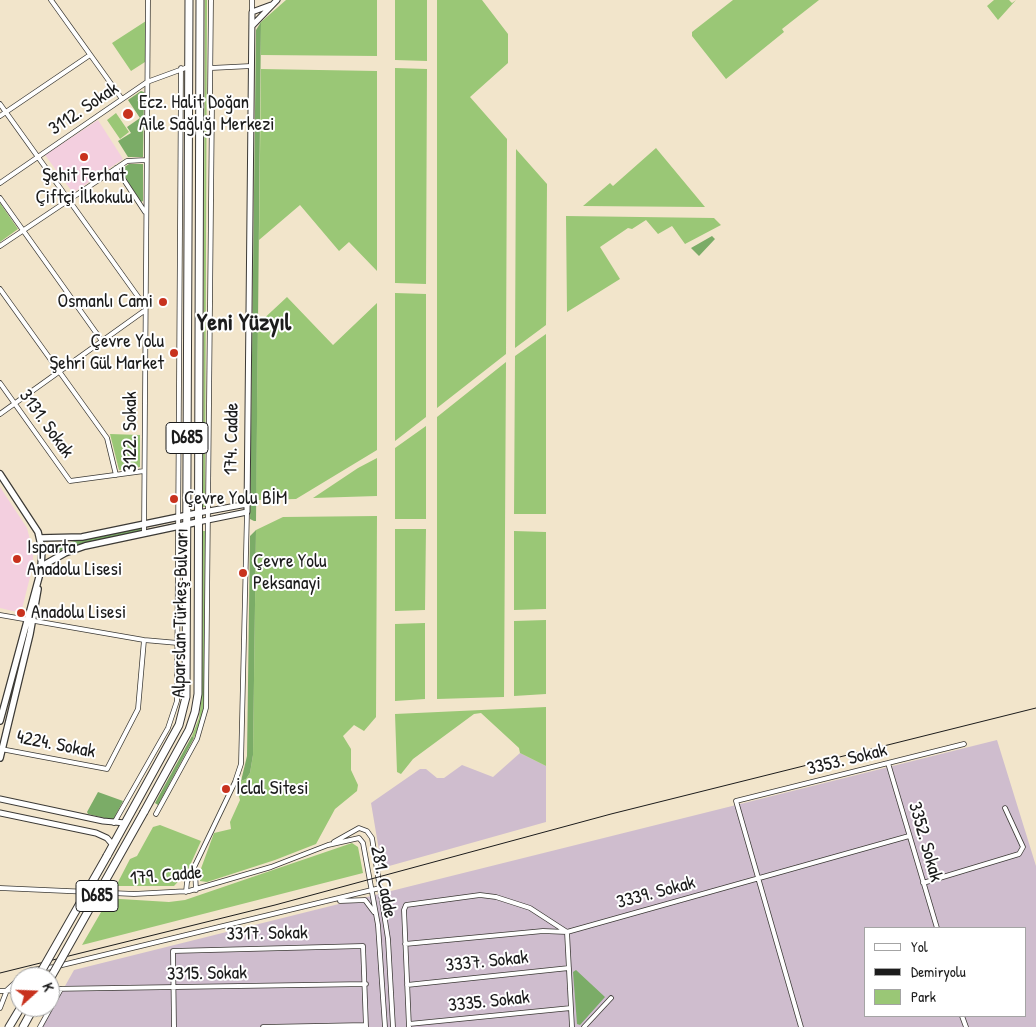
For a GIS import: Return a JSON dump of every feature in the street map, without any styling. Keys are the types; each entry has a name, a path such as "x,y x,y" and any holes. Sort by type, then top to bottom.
{"highway":[{"name":"Alparslan Türkeş Bulvarı","path":"44,967 179,725 184,711 187,687 185,68 189,0"},
{"name":"Alparslan Türkeş Bulvarı","path":"57,967 189,730 197,704 200,0"}],"main road":[{"path":"0,474 24,508 40,538 42,566 33,621 0,758"},
{"path":"40,538 76,538 198,513"},
{"path":"0,721 25,620 42,566 76,548 198,522"}],"street":[{"path":"51,0 122,100"},
{"name":"3122. Sokak","path":"144,533 144,309 148,0"},
{"path":"156,814 197,739 205,714 211,0"},
{"name":"174. Cadde","path":"186,892 187,882 195,869 206,840 235,782 242,757 247,512 252,0"},
{"path":"252,26 278,0"},
{"path":"252,12 271,5"},
{"path":"0,116 90,54"},
{"path":"211,68 251,66"},
{"path":"114,822 172,720 178,691 178,517 185,68"},
{"name":"3112. Sokak","path":"0,183 147,82 185,68"},
{"path":"0,104 69,199 144,309 0,414"},
{"path":"0,246 116,168 128,161 146,160"},
{"path":"116,168 146,213"},
{"path":"0,198 102,341"},
{"path":"0,289 107,438 116,474 144,471"},
{"name":"3131. Sokak","path":"0,383 70,481 116,474"},
{"path":"198,513 247,504"},
{"path":"198,522 247,512"},
{"path":"0,615 144,640 178,643"},
{"name":"4224. Sokak","path":"1,749 107,769 138,709 144,640"},
{"name":"3353. Sokak","path":"759,879 736,802 964,744"},
{"name":"3352. Sokak","path":"888,763 936,927"},
{"path":"0,799 125,823"},
{"path":"923,882 1019,854 1023,847 1005,808"},
{"path":"0,813 96,833 107,838 113,844"},
{"name":"281. Cadde","path":"328,845 355,829 367,831 372,840 388,939 393,1027"},
{"name":"3339. Sokak","path":"405,944 544,931 567,932 909,836"},
{"name":"281. Cadde","path":"328,845 355,838 361,839 376,914 381,955 385,1027"},
{"name":"179. Cadde","path":"0,888 148,894 186,892 271,867 328,845"},
{"path":"195,869 196,890"},
{"path":"759,879 802,1027"},
{"path":"50,967 332,902 380,888"},
{"path":"409,1025 405,944 406,905 488,896 530,908 567,932 572,1027"},
{"path":"332,902 364,900 376,914"},
{"name":"3317. Sokak","path":"173,989 173,950 363,946 366,984"},
{"name":"3337. Sokak","path":"407,985 569,968"},
{"path":"263,1027 366,1026 366,984"},
{"name":"3315. Sokak","path":"61,989 173,989 366,984"},
{"path":"0,1008 10,987"},
{"path":"40,1027 61,989"},
{"path":"173,989 174,1027"},
{"path":"0,991 7,990"},
{"path":"584,1027 611,998"},
{"name":"3335. Sokak","path":"409,1025 571,1008"}],"shaded area":[{"name":"Şehit Ferhat Çiftçi İlkokulu","path":"98,120 123,159 73,193 45,155"},
{"name":"Isparta Anadolu Lisesi","path":"0,487 27,528 33,552 33,565 21,613 0,608"},
{"path":"997,740 1036,866 1036,1027 42,1027 48,1017 60,1017 60,995 74,970"},
{"path":"520,753 546,766 546,822 382,868 371,803 420,769 426,769 437,778 444,778 462,765 493,777"}],"green space":[{"path":"205,0 207,0 205,507 203,507"},
{"path":"286,0 377,0 377,56 261,55 261,22"},
{"path":"395,0 427,0 427,61 395,60"},
{"path":"437,0 482,0 508,34 508,63 470,97 507,139 506,354 437,408"},
{"path":"733,0 819,0 782,29 784,32 726,79 692,36 692,32"},
{"path":"994,0 1009,0 1012,3 1016,0 998,20 987,6"},
{"path":"146,21 145,62 131,71 112,43"},
{"path":"261,22 256,521 254,521 250,519 256,30"},
{"path":"395,68 427,69 426,284 395,283"},
{"path":"261,69 377,71 377,271 349,242 339,251 300,205 259,240"},
{"path":"141,91 144,92 143,157 128,157 118,141 131,133 127,127 140,118 128,100"},
{"path":"116,113 129,132 120,139 107,120"},
{"path":"656,148 705,207 583,206 610,183 613,186"},
{"path":"516,149 547,184 546,325 515,348"},
{"path":"129,164 143,164 143,201 141,202 120,170"},
{"path":"0,203 18,229 0,242"},
{"path":"566,216 714,218 721,225 685,244 672,226 658,234 646,220 632,229 628,228 600,247 620,279 567,312"},
{"path":"712,236 715,239 699,256 691,248"},
{"path":"395,293 426,294 426,417 395,441"},
{"path":"287,297 333,345 377,303 377,450 296,499 256,500 258,324"},
{"path":"546,334 546,514 514,514 515,356"},
{"path":"506,362 504,697 437,699 437,417"},
{"path":"426,426 426,519 395,519 395,448"},
{"path":"110,434 140,435 140,467 119,470"},
{"path":"377,458 377,496 313,498 358,468"},
{"path":"377,516 376,717 364,731 354,725 343,736 351,749 351,770 358,785 357,791 335,809 316,844 275,860 207,882 200,881 199,874 214,833 231,829 230,822 240,800 237,790 241,781 246,779 250,773 253,755 256,530 283,517"},
{"path":"141,528 141,531 83,543 53,554 50,546"},
{"path":"395,529 426,529 425,610 395,611"},
{"path":"256,530 253,755 250,773 246,779 241,781 247,756 250,536"},
{"path":"203,531 205,531 204,696 203,715 194,738 192,736 199,718 202,696"},
{"path":"514,531 546,532 546,609 514,610"},
{"path":"546,620 546,694 514,696 514,621"},
{"path":"425,623 425,699 395,701 395,624"},
{"path":"546,707 546,766 520,753 519,748 481,713 474,714 413,759 401,774 397,772 395,714"},
{"path":"192,736 194,738 158,805 155,803"},
{"path":"98,792 123,801 113,820 88,814 87,812"},
{"path":"160,825 201,841 187,872 174,886 116,886 130,859 137,856 153,827"},
{"path":"352,843 358,847 363,873 82,945 104,907 104,898 169,902 185,900"},
{"path":"576,970 605,997 580,1025 577,1024 573,972"}],"railway":[{"path":"0,973 275,905 611,814 1036,708"}],"place":[{"name":"Ecz. Halit Doğan Aile Sağlığı Merkezi","path":"128,114"},
{"name":"Şehit Ferhat Çiftçi İlkokulu","path":"84,157"},
{"name":"Osmanlı Cami","path":"163,302"},
{"name":"Çevre Yolu Şehri Gül Market","path":"174,353"},
{"name":"Çevre Yolu BİM","path":"174,499"},
{"name":"Isparta Anadolu Lisesi","path":"17,559"},
{"name":"Çevre Yolu Peksanayi","path":"243,573"},
{"name":"Anadolu Lisesi","path":"21,613"},
{"name":"İclal Sitesi","path":"226,789"}],"district":[{"name":"Yeni Yüzyıl","path":"244,324"}]}
